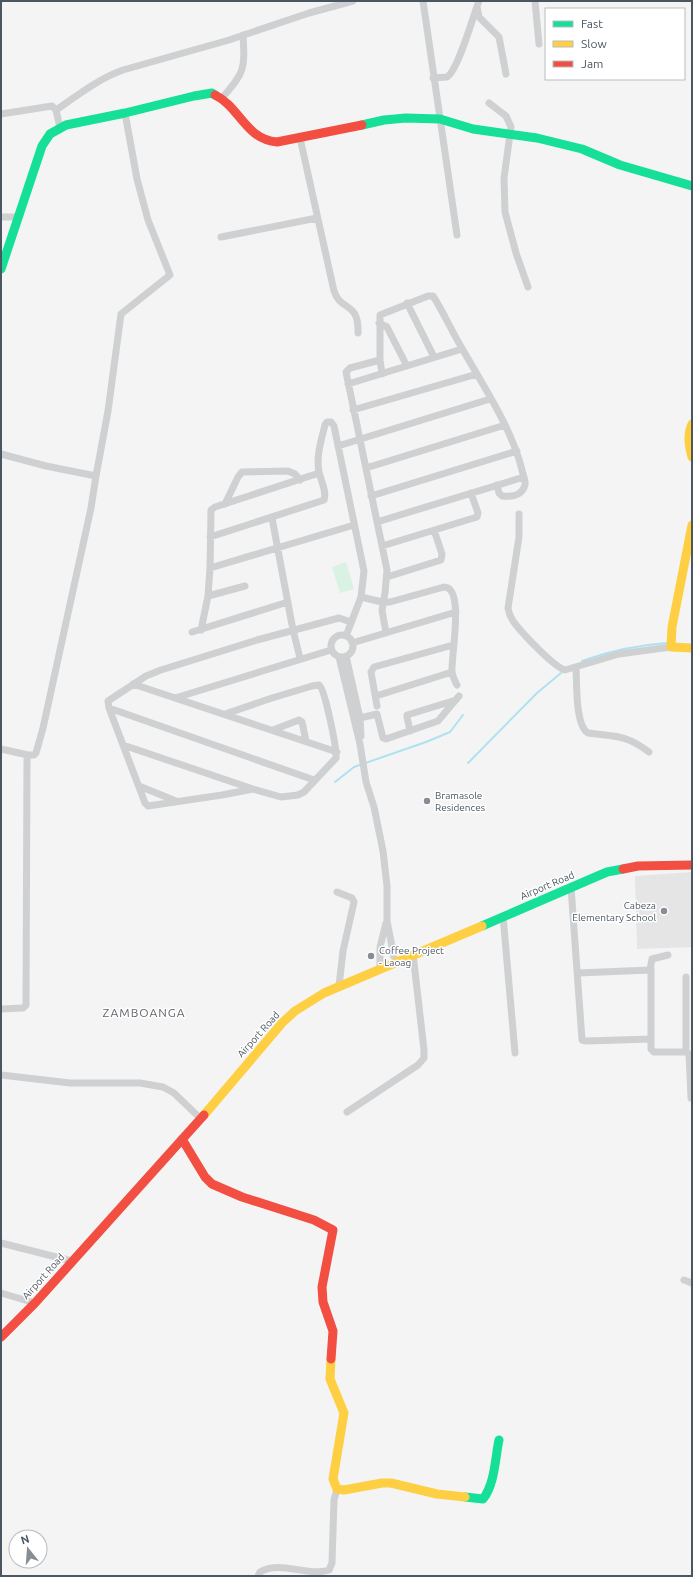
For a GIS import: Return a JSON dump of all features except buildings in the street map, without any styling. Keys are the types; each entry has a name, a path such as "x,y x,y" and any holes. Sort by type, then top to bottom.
{"street":[{"path":"56,110 109,76 243,36 309,13 353,1"},
{"path":"423,1 457,235"},
{"path":"534,1 539,44"},
{"path":"434,78 447,77 452,72 461,52 478,4"},
{"path":"478,4 479,17 499,37 506,74"},
{"path":"222,98 238,80 243,68 243,36"},
{"path":"1,269 45,140 50,134 71,124 206,94 216,94 222,98 248,128 266,141 276,142 300,138 384,120 406,118 440,118 472,129 537,138 576,148 620,165 692,186"},
{"path":"489,102 506,116 510,125 511,134 504,178 505,212 516,253 528,287"},
{"path":"1,114 54,106 60,128"},
{"path":"1,749 34,755 36,753 43,728 91,508 105,426 121,314 170,274 157,247 148,220 137,179 125,113"},
{"path":"300,138 335,296 355,314 359,322 358,333"},
{"path":"1,217 19,217"},
{"path":"221,237 317,218"},
{"path":"382,374 380,360 379,316 407,303 428,296 433,296 505,425 517,451 524,476 524,486 522,491 516,495 502,496 497,485"},
{"path":"407,303 434,357"},
{"path":"379,323 387,327 407,366"},
{"path":"348,384 462,349"},
{"path":"380,360 347,371 353,410 387,570 385,593 382,602 382,614 386,633"},
{"path":"353,410 477,374"},
{"path":"338,446 490,400"},
{"path":"210,537 324,500 324,492 317,460 327,422 331,422 334,426 364,571 361,597 346,636"},
{"path":"692,424 689,441 692,457"},
{"path":"366,468 505,425"},
{"path":"371,496 517,451"},
{"path":"1,454 46,466 96,476"},
{"path":"225,504 242,472 290,471 300,480"},
{"path":"201,630 208,596 210,568 210,510 319,473"},
{"path":"377,522 524,476"},
{"path":"382,546 477,517 478,513 472,493"},
{"path":"519,514 519,536 513,584 508,604 509,614 515,625 557,666 565,670 576,668 590,662 619,654 671,647 692,648"},
{"path":"272,518 293,630 300,658"},
{"path":"210,568 354,525"},
{"path":"671,647 672,627 692,525"},
{"path":"387,577 441,560 442,554 434,530"},
{"path":"208,596 245,586"},
{"path":"361,597 382,602 390,602 448,587 453,593 456,606 452,672 457,685"},
{"path":"192,632 288,602"},
{"path":"352,643 456,612"},
{"path":"253,789 148,806 145,803 109,708 108,701 146,676 161,670 293,630 339,618 351,622"},
{"path":"340,636 346,636 352,643 351,652 342,656 334,654 331,650 331,644 334,638 340,636"},
{"path":"377,706 371,672 374,667 453,645"},
{"path":"175,698 300,658 331,650"},
{"path":"342,656 350,688 366,782 374,807 383,851 387,886 387,921 395,962"},
{"path":"576,668 580,716 584,730 588,733 620,736 634,741 649,752"},
{"path":"376,696 452,672"},
{"path":"133,684 337,752"},
{"path":"123,745 253,789 282,797 290,797 304,792 314,780 335,761 337,752 323,689 319,685 279,696 225,714"},
{"path":"350,688 360,718 360,744"},
{"path":"360,718 377,714 384,739 410,731 438,721 457,698 407,715 406,717 410,731"},
{"path":"109,708 314,780"},
{"path":"273,730 299,720 302,722 306,741"},
{"path":"1,1009 23,1008 26,1005 28,866 26,785 28,754"},
{"path":"139,786 176,801"},
{"name":"Airport Road","path":"1,1337 35,1303 200,1119 282,1023 310,1001 339,986 607,872 638,866 692,865"},
{"path":"571,887 582,1040 651,1039"},
{"path":"337,892 352,898 354,902 343,951 339,986"},
{"path":"503,916 515,1053"},
{"path":"380,969 380,947 387,921"},
{"path":"347,1112 418,1065 424,1058 413,954"},
{"path":"668,955 652,959 651,1049 654,1052 686,1052"},
{"path":"578,972 651,969"},
{"path":"686,977 686,1052 690,1056 691,1098"},
{"path":"1,1075 70,1083 140,1083 156,1085 170,1090 200,1119"},
{"path":"182,1139 205,1177 212,1184 273,1207 320,1222 333,1230 322,1291 323,1302 333,1331 330,1379 344,1413 333,1478 337,1489 334,1500 332,1562 329,1570 320,1574 272,1568 260,1572 258,1576"},
{"path":"1,1243 72,1261"},
{"path":"684,1280 692,1282"},
{"path":"1,1293 35,1303"},
{"path":"337,1489 344,1490 391,1482 437,1494 483,1499 487,1496 490,1488 499,1440"}],"shaded area":[{"name":"Cabeza Elementary School","path":"692,872 692,947 637,949 635,876"}],"green space":[{"path":"346,562 354,589 340,593 332,567"}],"waterway":[{"path":"582,661 624,649 667,643"},
{"path":"468,763 537,693 561,673"},
{"path":"335,782 354,767 450,732 463,715"}],"traffic: fast":[{"path":"1,269 42,146 50,134 66,125 125,113 194,96 212,93 215,95"},
{"path":"362,125 384,120 406,118 440,119 473,129 537,138 582,149 620,165 692,186"},
{"path":"482,926 607,872 623,869"},
{"path":"465,1497 483,1499 487,1493 494,1471 499,1440"}],"traffic: slow":[{"path":"692,424 689,432 692,457"},
{"path":"692,525 672,627 671,647 692,648"},
{"path":"204,1115 282,1023 295,1011 324,993 482,926"},
{"path":"331,1359 330,1379 344,1413 333,1479 337,1489 344,1490 382,1483 391,1483 437,1494 465,1497"}],"traffic: jam":[{"path":"215,95 224,100 250,129 266,140 277,142 362,125"},
{"path":"623,869 638,866 692,865"},
{"path":"1,1337 35,1303 204,1115"},
{"path":"182,1139 205,1177 212,1184 242,1197 314,1220 333,1230 322,1287 323,1302 333,1331 331,1359"}],"place":[{"name":"Bramasole Residences","path":"427,801"},
{"name":"Cabeza Elementary School","path":"664,911"},
{"name":"Coffee Project - Laoag","path":"371,956"}],"district":[{"name":"ZAMBOANGA","path":"144,1013"}]}
